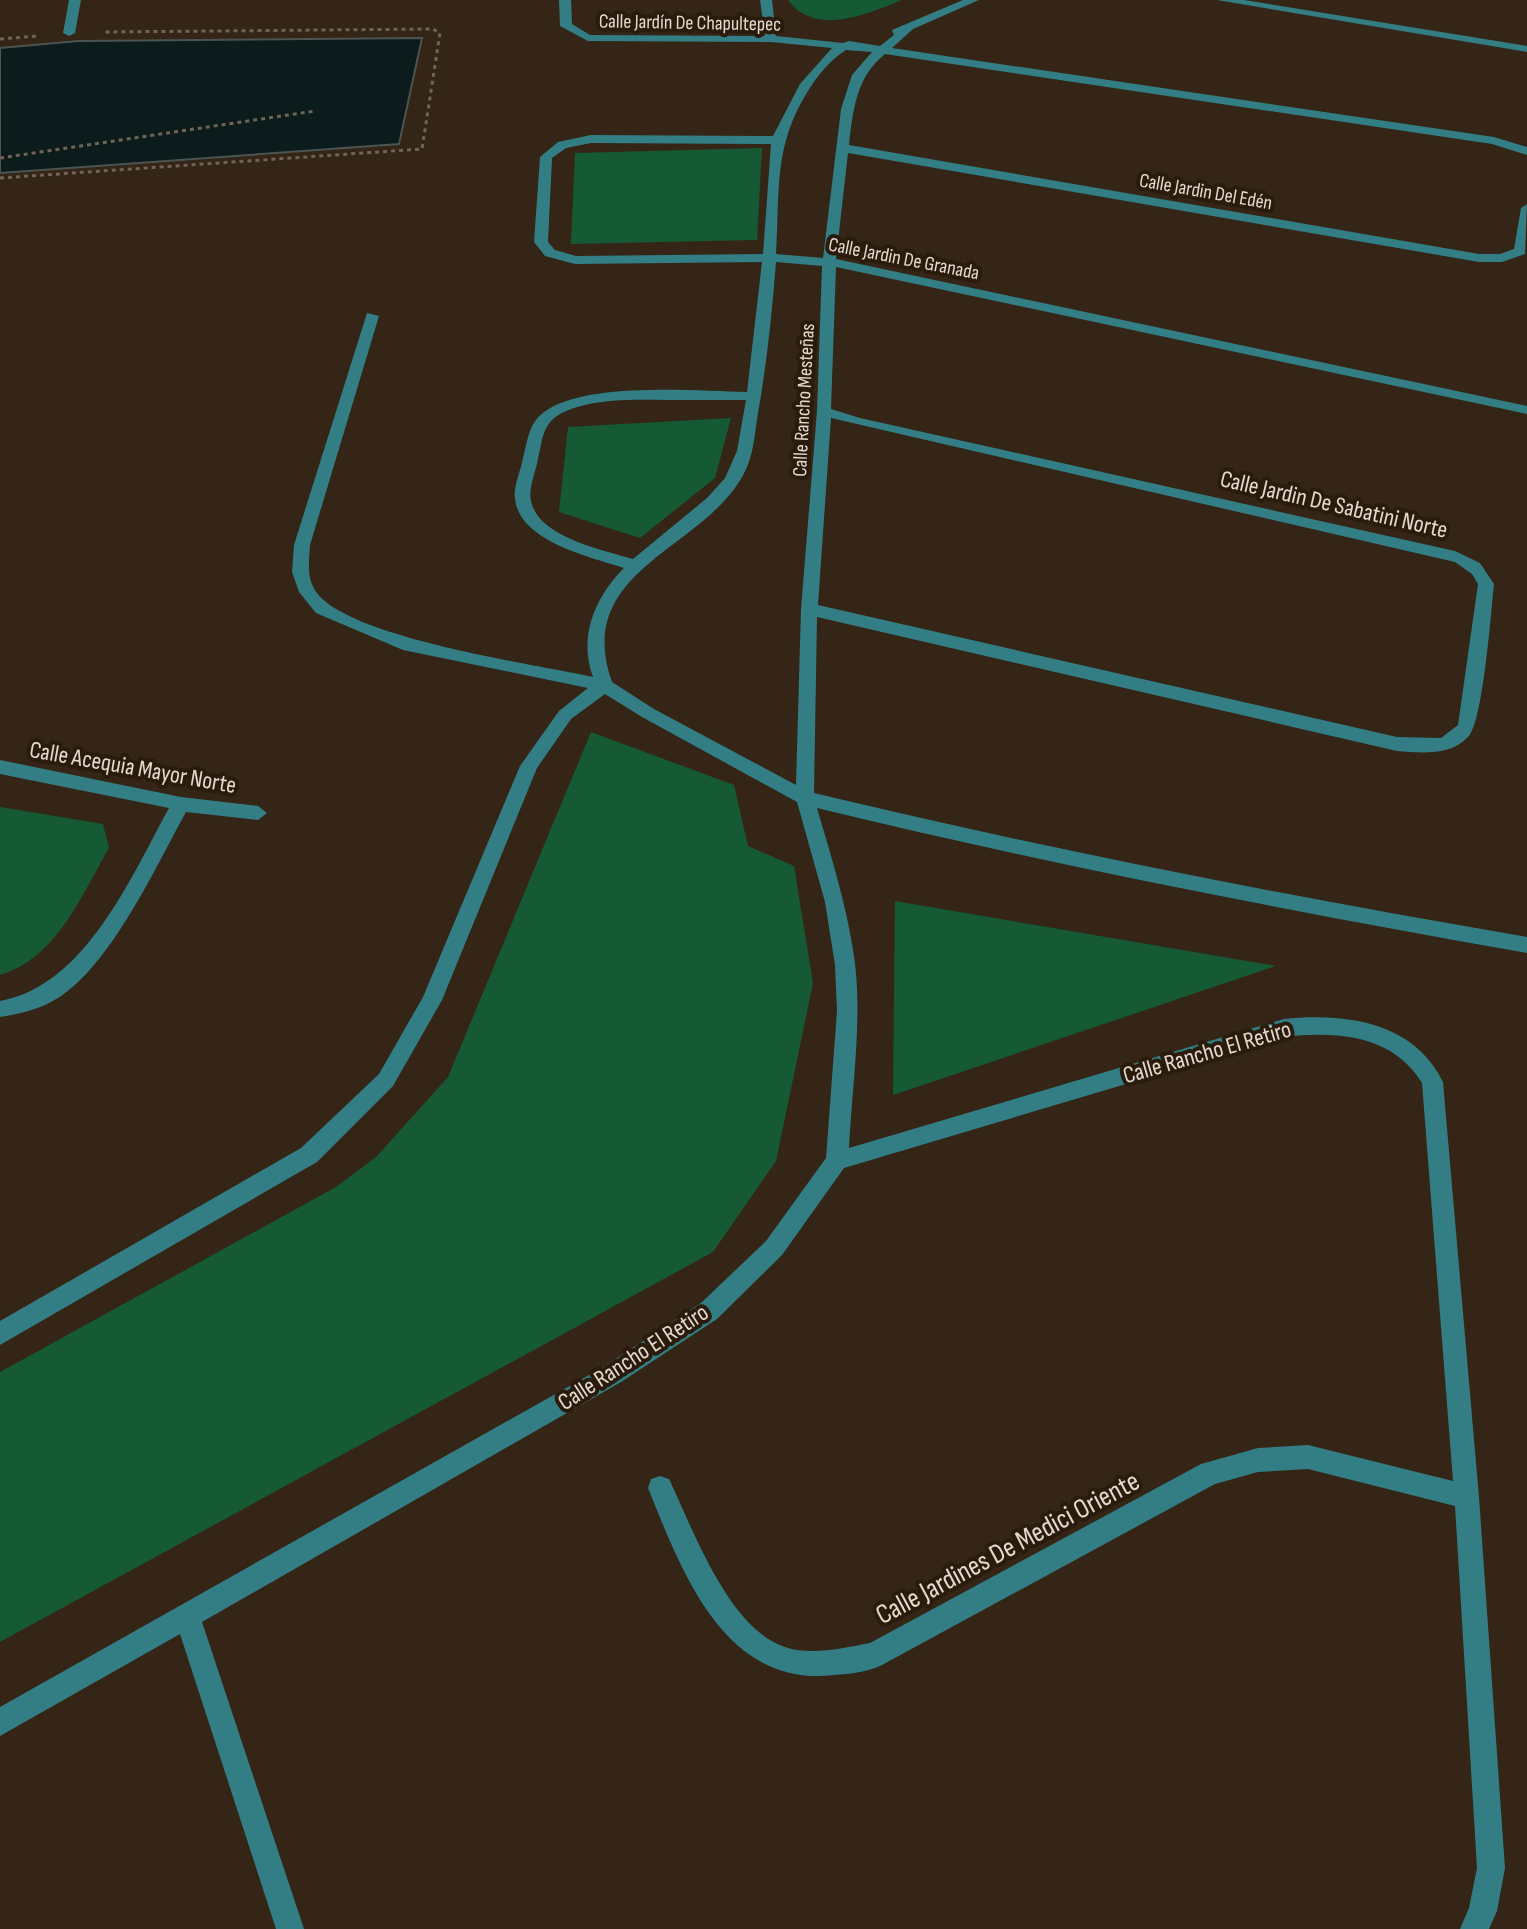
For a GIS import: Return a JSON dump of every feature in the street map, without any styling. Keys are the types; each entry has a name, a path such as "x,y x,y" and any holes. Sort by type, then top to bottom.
{"street":[{"path":"69,33 75,0"},
{"name":"Calle Jardín De Chapultepec","path":"565,0 566,26 588,38 771,39 885,50"},
{"path":"766,0 771,39"},
{"name":"Calle Rancho Mesteñas","path":"604,685 593,652 599,613 614,587 710,504 733,479 744,451 754,396 778,140 804,89 825,60 842,45 908,29 973,0"},
{"path":"1223,0 1527,49"},
{"name":"Calle Rancho Mesteñas","path":"837,1161 847,1011 845,965 835,902 805,798 809,609 824,411 829,262 847,109 858,75 869,61 908,29"},
{"path":"885,50 1494,141 1527,151"},
{"name":"Calle Jardin De Granada","path":"778,140 591,139 562,145 546,157 541,242 550,253 575,260 769,258 829,262 1527,410"},
{"name":"Calle Jardin Del Edén","path":"843,148 1479,258 1502,258 1520,251 1527,208"},
{"path":"372,316 302,545 300,572 307,592 322,609 403,644 604,685 648,713 805,798 1005,846 1243,895 1527,945"},
{"path":"636,566 547,534 532,522 522,498 542,419 563,406 593,398 754,396"},
{"name":"Calle Jardin De Sabatini Norte","path":"809,609 1397,744 1425,746 1444,745 1459,738 1467,727 1486,584 1473,565 1455,556 856,422 824,411"},
{"path":"0,1334 309,1155 386,1080 432,1000 529,766 565,715 604,685"},
{"name":"Calle Acequia Mayor Norte","path":"0,767 181,804 258,813"},
{"path":"0,1009 34,1001 59,987 86,957 119,912 181,804"},
{"name":"Calle Rancho El Retiro","path":"0,1722 613,1374 709,1311 774,1248 837,1161 1284,1028 1351,1026 1409,1049 1422,1062 1432,1082 1467,1497"},
{"name":"Calle Jardines De Medici Oriente","path":"660,1488 724,1616 752,1644 786,1661 833,1663 873,1656 1210,1473 1254,1459 1283,1455 1308,1457 1467,1497"},
{"path":"1467,1497 1491,1868 1483,1911 1474,1929"},
{"path":"187,1617 290,1929"}],"path":[{"path":"0,178 422,149 440,33 433,29 69,33"},
{"path":"0,158 315,111"}],"green space":[{"path":"788,0 902,0 858,16 827,20 812,18"},
{"path":"762,148 757,240 571,244 575,153"},
{"path":"731,418 715,478 640,538 559,512 568,427"},
{"path":"591,732 734,785 748,846 794,866 813,983 776,1161 713,1252 0,1642 0,1372 336,1187 376,1157 448,1077"},
{"path":"0,807 103,824 109,848 77,905 52,940 20,967 0,975"},
{"path":"895,901 1276,966 893,1095"}],"shaded area":[{"path":"422,38 399,144 0,173 0,48 78,41"}]}
